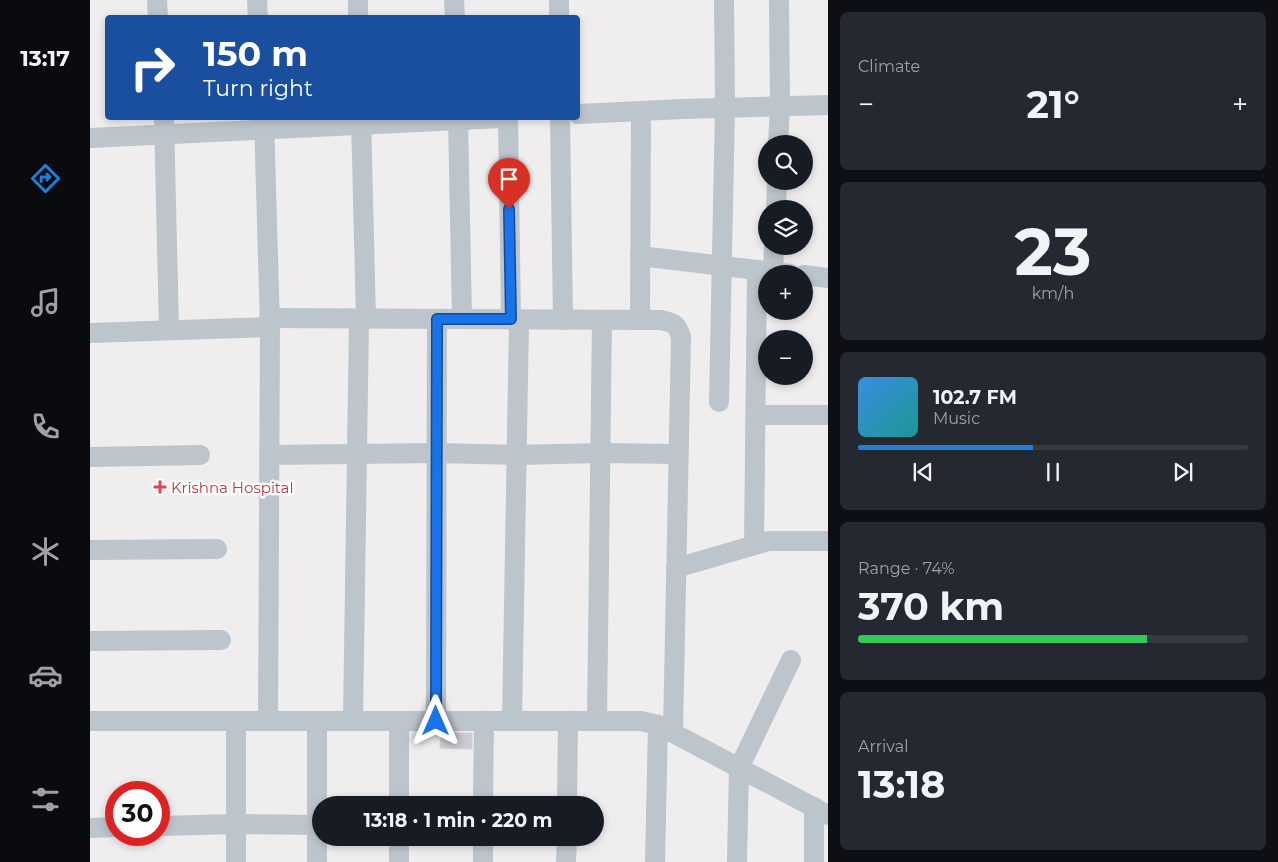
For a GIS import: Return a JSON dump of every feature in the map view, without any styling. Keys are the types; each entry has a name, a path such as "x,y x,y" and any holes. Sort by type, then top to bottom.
{"street":[{"path":"157,0 158,15"},
{"path":"257,0 258,15"},
{"path":"358,0 358,15"},
{"path":"454,0 455,15"},
{"path":"559,0 559,15"},
{"path":"719,402 725,108 724,0"},
{"path":"778,135 779,0"},
{"path":"580,114 828,105"},
{"path":"640,320 641,111"},
{"path":"90,138 165,126 410,120"},
{"path":"458,120 462,319"},
{"path":"508,120 515,319 517,455 512,721"},
{"path":"560,120 563,320"},
{"path":"353,721 357,454 363,319 361,121"},
{"path":"264,123 269,323 268,721"},
{"path":"165,126 169,330"},
{"path":"640,256 758,270"},
{"path":"813,276 828,278"},
{"path":"90,332 169,330 363,319 661,320 672,322 678,328 681,337 676,568 655,862"},
{"path":"436,721 437,319"},
{"path":"597,721 602,320"},
{"path":"754,545 756,416 767,320"},
{"path":"756,416 828,415"},
{"path":"269,455 678,454"},
{"path":"90,457 200,455"},
{"path":"676,568 769,541 828,541"},
{"path":"90,550 217,549"},
{"path":"90,641 221,640"},
{"path":"738,862 739,768 791,660"},
{"path":"90,721 641,721 665,729 821,811 814,862"},
{"path":"236,721 236,862"},
{"path":"317,721 318,796"},
{"path":"399,721 399,796"},
{"path":"483,796 484,721"},
{"path":"567,796 568,721"},
{"path":"170,826 312,825"},
{"path":"90,828 105,827"},
{"path":"317,862 318,846"},
{"path":"399,846 399,862"},
{"path":"483,846 483,862"},
{"path":"566,846 566,862"}],"building":[{"path":"441,733 472,733 472,749 440,748"}],"place":[{"name":"Krishna Hospital","path":"160,487"}],"route":[{"path":"436,721 437,319 511,319 509,209"}]}
